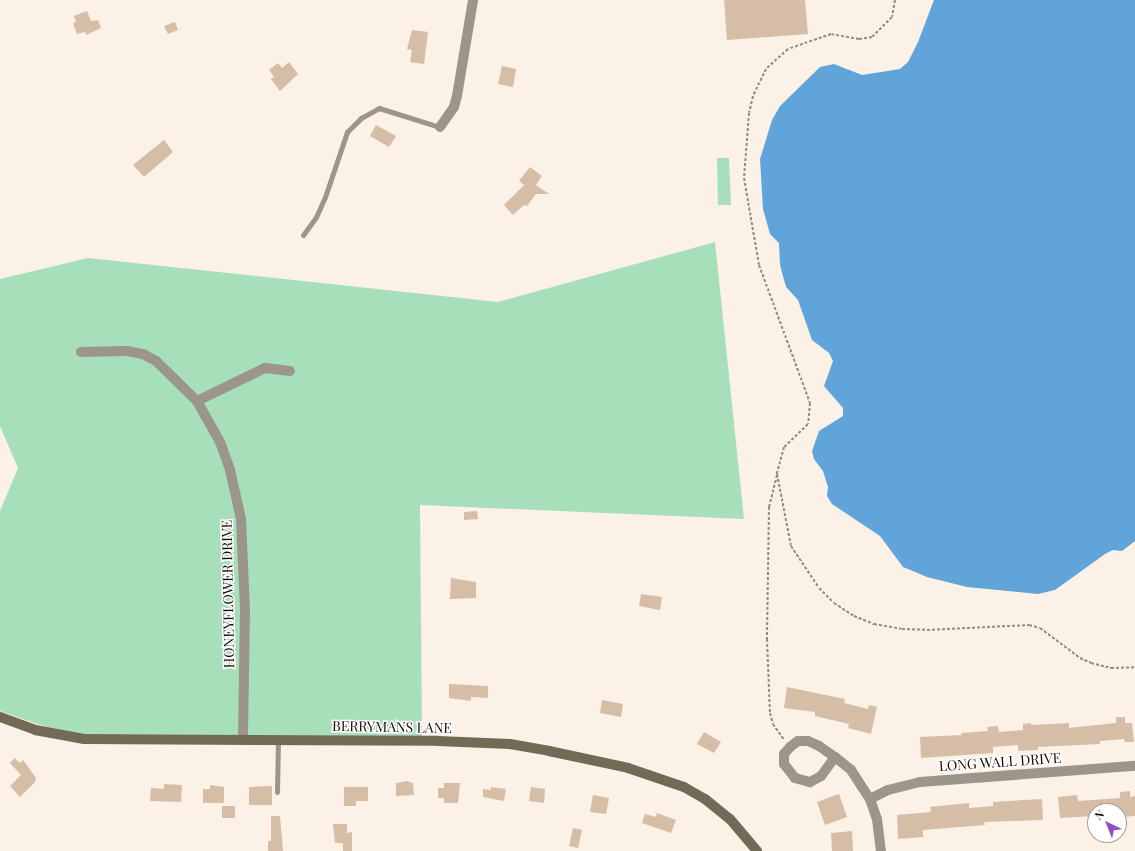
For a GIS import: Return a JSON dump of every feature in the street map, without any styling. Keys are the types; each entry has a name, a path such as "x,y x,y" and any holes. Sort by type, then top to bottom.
{"street":[{"path":"440,127 454,107 457,96 473,0"},
{"name":"HONEYFLOWER DRIVE","path":"82,352 127,351 143,354 167,369 197,400 220,442 234,483 241,519 245,602 244,738"},
{"path":"197,400 264,368 290,371"},
{"name":"BERRYMANS LANE","path":"1,720 35,730 84,739 244,738 497,744 593,759 664,778 690,790 730,819 757,851"},
{"path":"835,757 816,780 802,781 788,773 784,764 784,754 790,746 798,741 808,741 835,757 851,770 870,799 877,819 881,851"},
{"name":"LONG WALL DRIVE","path":"870,799 888,790 920,782 1135,766"}],"lane":[{"path":"303,235 316,217 325,197 347,132 361,118 379,108 440,127"},
{"path":"276,792 278,739"}],"path":[{"path":"790,746 778,734 770,713 767,647 769,507 784,447 808,424 810,403 758,265 746,199 744,178 749,113 753,96 766,69 788,49 831,34 860,39 872,37 892,17 895,0"},
{"path":"777,474 791,546 819,588 834,603 854,616 874,624 902,629 1029,624 1040,628 1080,658 1111,668 1135,667"}],"green space":[{"path":"717,158 729,158 731,205 718,205"},
{"path":"715,242 744,519 420,505 422,736 84,734 52,729 0,711 0,511 18,468 0,426 0,279 88,258 498,302"}],"water":[{"path":"934,0 1135,0 1135,541 1122,551 1113,550 1105,554 1055,590 1038,594 967,587 927,577 903,567 880,536 832,504 827,496 828,487 823,471 814,459 812,451 819,431 843,416 843,408 824,386 833,361 829,353 812,340 798,300 786,287 780,265 779,243 770,234 763,209 760,159 772,120 780,106 820,67 834,64 862,75 900,69 908,62 918,42"}],"building":[{"path":"724,0 805,0 808,34 727,40"},
{"path":"87,11 91,21 98,20 101,28 86,35 85,32 77,34 73,23 76,22 74,16"},
{"path":"175,22 178,30 168,34 164,26"},
{"path":"412,30 428,32 424,64 410,62 412,50 407,49"},
{"path":"289,62 298,74 280,91 271,79 274,77 269,70 278,63 282,68"},
{"path":"502,66 516,69 513,87 498,84"},
{"path":"376,125 396,136 389,147 370,136"},
{"path":"164,140 173,152 144,177 133,165"},
{"path":"530,167 542,176 536,185 549,194 536,194 527,206 524,205 513,215 504,205 524,185 519,181"},
{"path":"477,511 478,519 464,520 464,512"},
{"path":"451,578 476,582 476,598 450,599"},
{"path":"641,594 662,597 660,610 639,606"},
{"path":"449,684 488,686 488,698 471,697 471,701 449,698"},
{"path":"787,687 845,699 844,703 868,709 869,705 877,707 871,734 848,728 849,724 815,716 815,712 784,708"},
{"path":"602,700 623,704 621,717 600,713"},
{"path":"1116,717 1125,717 1125,723 1132,723 1134,742 1125,742 1124,739 1100,741 1100,744 1038,747 1038,750 1018,751 1018,745 993,747 993,753 921,758 920,737 962,735 961,733 988,731 987,727 998,726 999,732 1023,730 1023,724 1031,723 1031,725 1069,723 1069,728 1116,723"},
{"path":"704,732 721,742 714,753 697,744"},
{"path":"15,758 20,763 23,760 36,778 35,782 20,797 10,786 21,775 10,763"},
{"path":"407,781 413,783 414,795 396,796 396,783"},
{"path":"444,783 460,783 458,803 444,803 444,798 438,798 438,788 444,788"},
{"path":"164,784 182,785 181,802 150,801 151,788 164,789"},
{"path":"210,785 224,787 224,803 203,803 203,789 210,789"},
{"path":"272,786 272,805 249,805 249,787"},
{"path":"344,787 368,787 368,801 356,801 356,806 344,806"},
{"path":"491,787 506,789 504,801 483,797 483,789 491,790"},
{"path":"531,787 545,789 544,803 529,801"},
{"path":"1130,791 1130,797 1135,796 1135,816 1127,817 1127,803 1087,803 1087,816 1060,818 1058,797 1077,795 1078,801 1120,798 1120,792"},
{"path":"839,794 847,817 825,825 817,802"},
{"path":"593,795 609,798 606,814 590,812"},
{"path":"1042,799 1043,820 984,822 985,825 923,830 923,837 898,839 897,815 931,812 930,807 969,803 969,808 993,806 993,802"},
{"path":"222,806 235,806 235,818 222,818"},
{"path":"657,813 676,820 671,833 642,823 645,814 656,817"},
{"path":"271,816 280,816 283,851 268,851 268,841 271,841"},
{"path":"333,824 347,824 347,833 352,832 352,851 343,851 343,843 335,843"},
{"path":"573,828 582,830 578,848 569,846"},
{"path":"852,831 853,851 832,851 831,833"}]}
